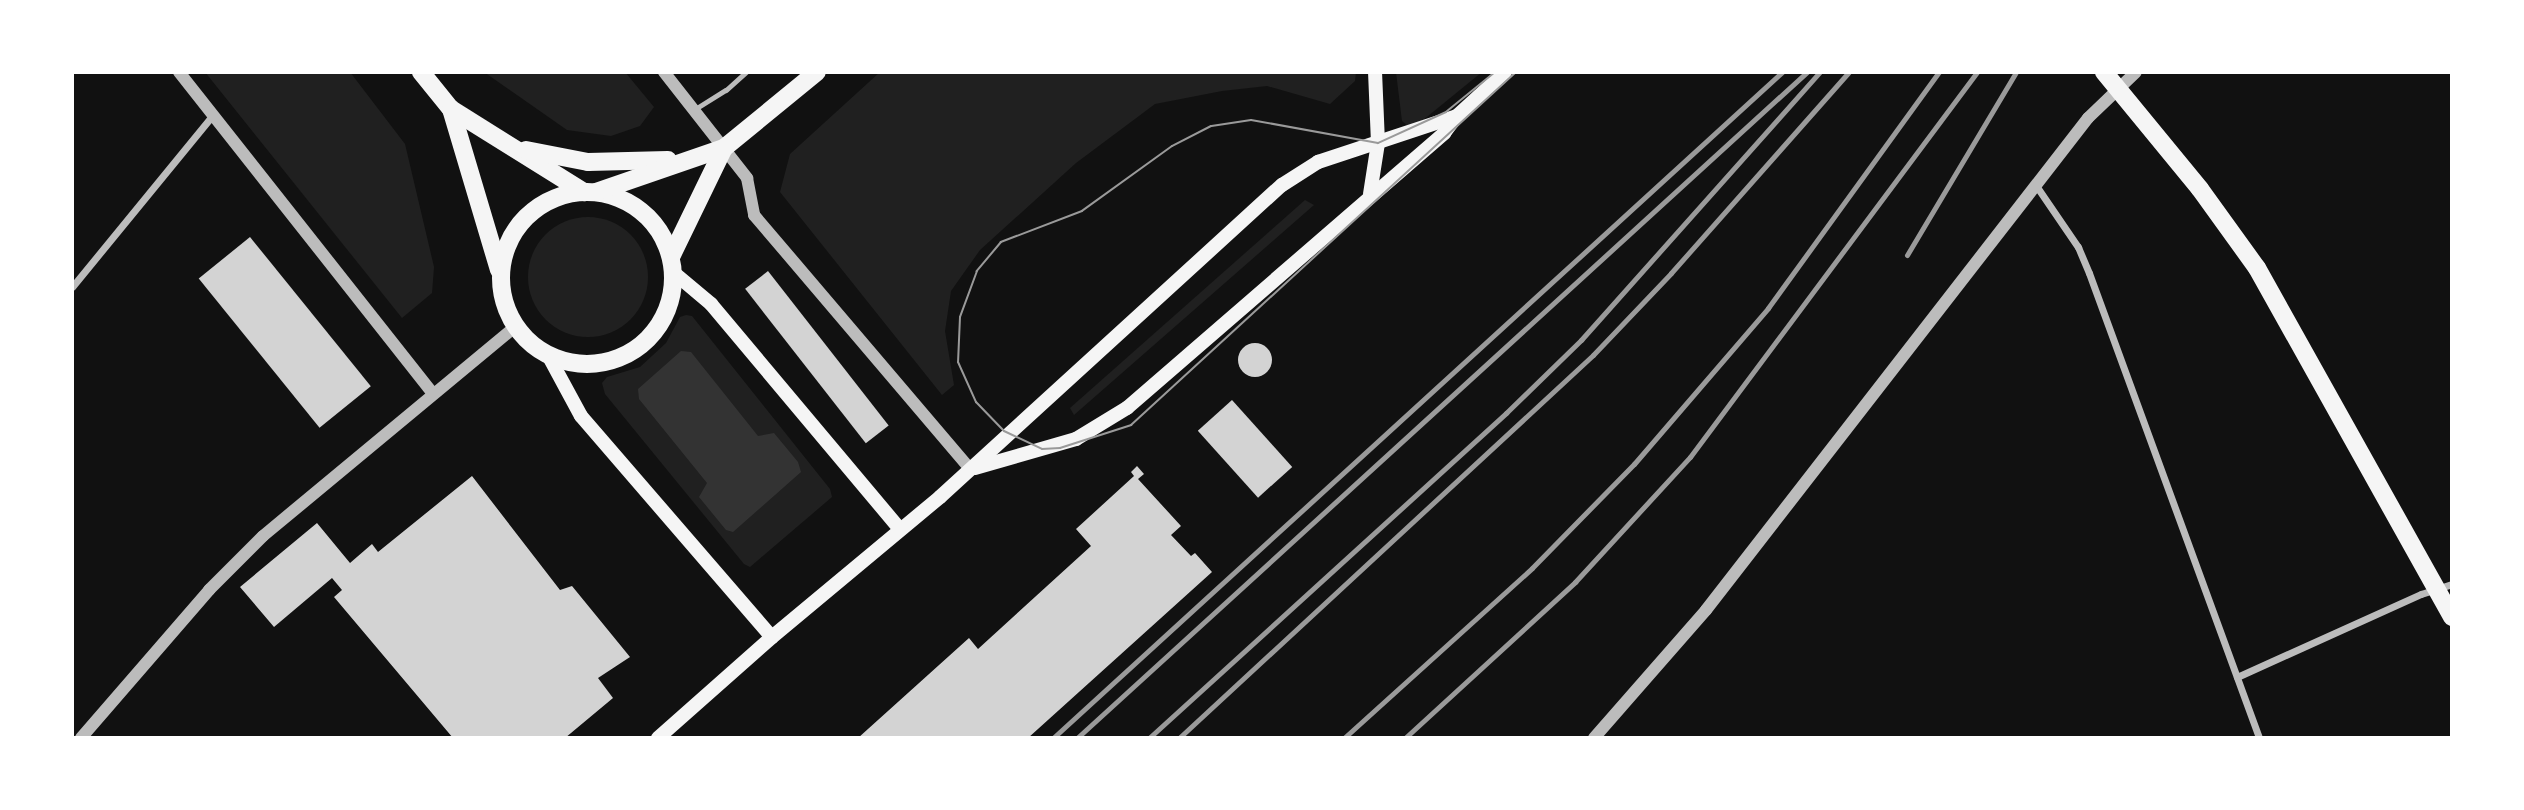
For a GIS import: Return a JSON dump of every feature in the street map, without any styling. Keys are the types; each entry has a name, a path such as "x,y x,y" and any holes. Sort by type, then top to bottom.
{"main road":[{"path":"421,72 451,109 590,192 629,202 649,218 664,239 672,265 671,300 659,326 640,346 616,360 588,365 561,361 535,348 515,327 501,292 500,273 451,109"},
{"path":"500,273 505,248 518,226 536,208 559,196 590,192 724,148 817,72"},
{"path":"1370,194 1378,143 1375,72"},
{"path":"970,469 1076,439 1127,408 1370,194 1444,133 1457,116 1505,72"},
{"path":"2104,72 2200,189 2257,268 2452,617"},
{"path":"658,738 970,469 1282,185 1318,162 1457,116"},
{"path":"511,146 588,162 628,164 696,158"},
{"path":"672,265 724,148"},
{"path":"672,265 711,304 900,529"},
{"path":"548,355 581,416 772,638"}],"street":[{"path":"179,72 432,392"},
{"path":"664,72 747,178 754,215 970,469"},
{"path":"1594,738 1706,610 2088,118 2136,72"},
{"path":"72,287 213,115"},
{"path":"2037,187 2073,239 2085,265 2259,738"},
{"path":"82,738 208,590 262,536 432,392 515,327"},
{"path":"2237,677 2421,594 2452,584"}],"lane":[{"path":"694,110 726,90 746,72"}],"shaded area":[{"path":"205,72 350,72 405,144 434,267 432,293 402,318"},
{"path":"484,72 625,72 654,107 640,126 611,136 567,130"},
{"path":"880,72 1356,72 1355,81 1330,104 1267,86 1222,91 1155,104 1076,163 980,250 951,291 945,331 954,385 942,395 780,192 790,154"},
{"path":"1396,72 1482,72 1417,125 1409,127 1402,121"},
{"path":"1305,200 1314,205 1074,415 1070,408"},
{"path":"588,217 611,221 631,234 644,254 648,277 644,300 631,320 611,333 588,337 565,333 545,320 532,300 528,277 532,254 545,234 565,221"},
{"path":"692,316 830,489 832,497 750,567 744,564 605,394 602,383 607,377 640,367 666,343 680,317"},
{"path":"681,351 691,352 758,436 774,433 798,462 801,472 733,532 726,530 699,497 707,483 639,399 638,389"}],"building":[{"path":"250,237 371,386 320,428 199,279"},
{"path":"768,271 889,425 866,443 745,289"},
{"path":"1255,343 1267,348 1272,360 1267,372 1255,377 1243,372 1238,360 1243,348"},
{"path":"1232,400 1292,467 1258,498 1198,431"},
{"path":"1137,466 1144,474 1138,479 1181,526 1171,535 1191,556 1195,553 1212,572 1028,738 858,738 969,638 978,649 1091,546 1076,529 1134,476 1131,472"},
{"path":"472,476 560,590 572,586 630,657 598,678 613,698 565,738 453,738 334,597 342,590 332,578 274,627 240,587 317,523 350,563 372,544 378,552"}],"tram line":[{"path":"1495,72 1446,112 1378,143 1251,120 1211,126 1172,146 1082,211 1001,242 977,271 960,317 958,362 976,402 1004,431 1042,449 1060,448 1131,425 1516,72"}],"railway":[{"path":"1053,738 1782,72"},
{"path":"1077,738 1807,72"},
{"path":"1149,738 1506,413 1581,340 1820,72"},
{"path":"1179,738 1593,355 1671,273 1849,72"},
{"path":"1344,738 1532,568 1634,464 1768,308 1939,72"},
{"path":"1405,738 1575,582 1690,457 1977,72"},
{"path":"1907,255 2016,72"}]}
